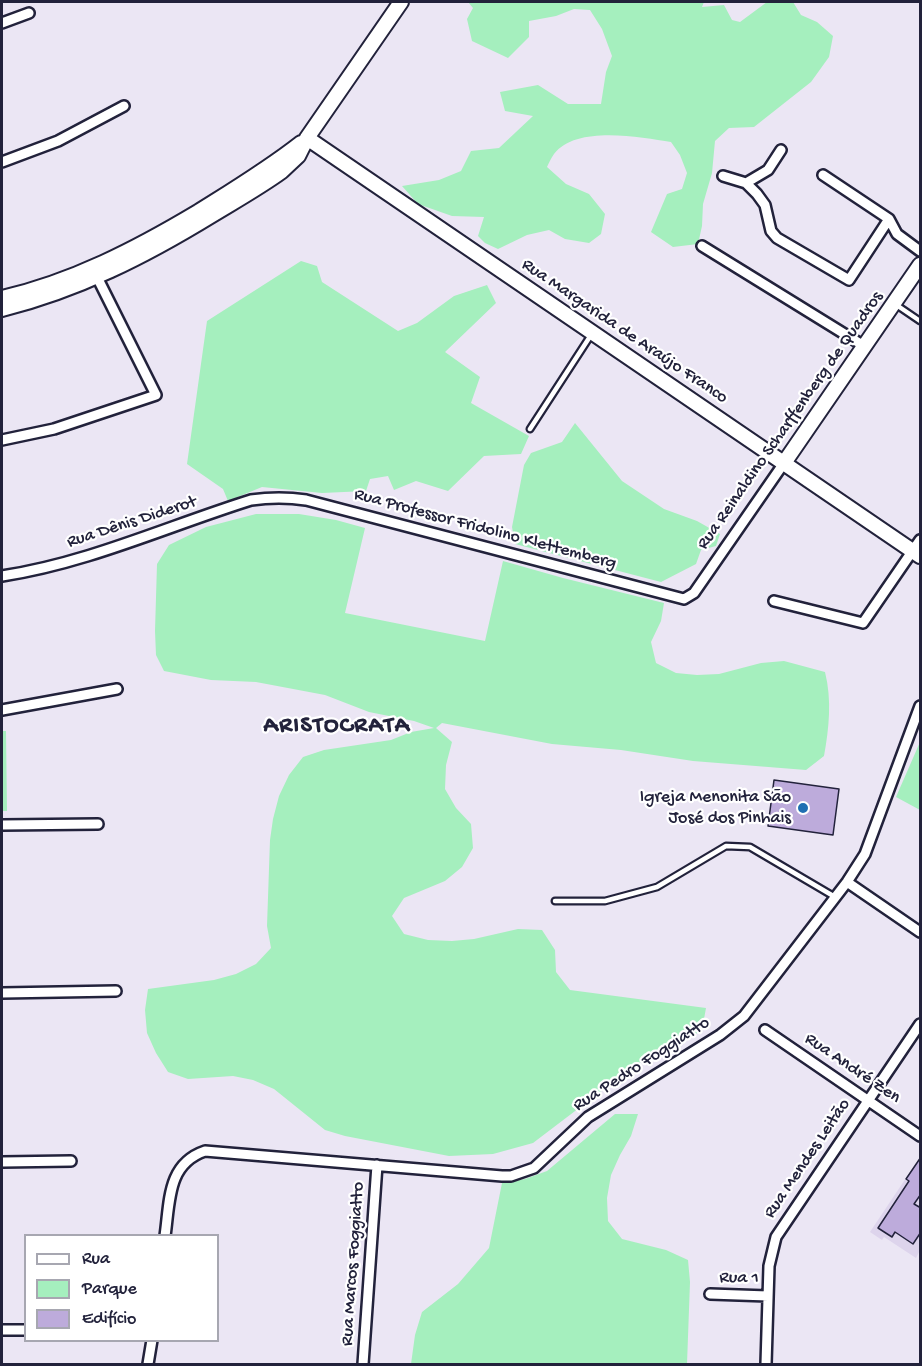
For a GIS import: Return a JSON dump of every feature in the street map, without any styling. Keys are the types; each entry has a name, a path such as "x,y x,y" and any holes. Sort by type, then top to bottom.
{"main road":[{"path":"2,309 58,292 95,273 234,190 307,138 401,2"},
{"name":"Rua Margarida de Araújo Franco","path":"307,138 784,463 918,549"},
{"name":"Rua Reinaldino Scharffenberg de Quadros","path":"784,463 921,265"},
{"path":"2,298 95,273"}],"street":[{"path":"2,23 29,13"},
{"path":"2,162 58,141 124,106"},
{"path":"746,183 768,170 781,150"},
{"path":"823,175 889,219 897,234 921,251"},
{"path":"723,176 746,183 765,206 771,231 777,238 849,280 889,219"},
{"path":"702,246 864,346"},
{"path":"2,440 54,429 156,395 95,273"},
{"name":"Rua Reinaldino Scharffenberg de Quadros","path":"689,597 784,463"},
{"name":"Rua Professor Fridolino Klettemberg","path":"272,496 306,500 678,598 689,597"},
{"name":"Rua Dênis Diderot","path":"2,576 49,567 95,554 234,506 272,496"},
{"path":"774,602 863,623 918,549"},
{"path":"2,710 117,689"},
{"name":"Rua Pedro Foggiatto","path":"165,1234 175,1177 181,1165 193,1155 204,1151 502,1176 511,1176 534,1168 595,1113 720,1035 744,1016 857,867 869,844 921,706"},
{"path":"2,825 98,824"},
{"path":"847,882 921,932"},
{"path":"2,993 116,991"},
{"name":"Rua Mendes Leitão","path":"766,1365 769,1266 776,1237 921,1024"},
{"name":"Rua André Zen","path":"765,1030 921,1136"},
{"path":"2,1162 71,1161"},
{"name":"Rua Marcos Foggiatto","path":"363,1365 377,1165"},
{"name":"Rua 1","path":"710,1294 768,1296"},
{"path":"2,1330 24,1330"},
{"path":"148,1365 152,1342"}],"lane":[{"path":"894,303 921,321"},
{"path":"530,429 593,333"},
{"path":"555,901 605,901 657,887 726,846 736,845 750,847 835,897"}],"shaded area":[{"path":"920,1157 920,1250 916,1258 884,1237 882,1240 870,1232"}],"green space":[{"path":"468,2 704,2 702,7 724,5 732,20 740,22 767,2 793,2 801,15 817,22 833,36 829,57 811,82 754,127 729,128 715,141 712,173 703,204 698,244 673,247 651,232 667,194 682,189 687,173 680,155 671,142 609,135 577,139 564,145 554,154 547,167 566,184 589,194 605,214 601,234 589,243 565,239 549,230 527,235 498,249 485,243 478,236 484,217 452,216 418,204 402,186 439,180 461,171 471,151 499,148 533,116 505,111 500,92 538,85 568,104 601,104 606,72 612,56 602,29 590,10 574,9 556,16 529,21 529,37 508,58 472,41 467,19 473,8"},
{"path":"301,261 317,266 322,282 398,331 417,323 454,296 487,285 496,303 445,352 480,377 471,403 529,436 521,454 484,456 448,491 416,481 394,490 388,476 370,479 366,491 322,493 262,487 228,501 223,489 187,464 207,321"},
{"path":"575,423 622,481 664,509 697,521 720,534 716,546 701,550 696,564 661,582 515,544 512,527 524,465 531,453 562,442"},
{"path":"256,514 299,514 336,520 365,528 345,613 485,641 503,561 664,603 661,621 651,642 656,663 676,673 719,674 761,663 784,661 825,672 829,714 824,756 806,770 693,761 621,750 552,744 442,723 436,728 452,742 446,765 445,789 456,808 471,824 473,848 462,867 445,881 404,898 392,916 404,934 428,940 452,941 474,939 518,929 542,930 555,950 556,972 570,990 706,1008 702,1030 683,1042 662,1048 629,1070 533,1143 493,1154 449,1156 345,1136 325,1130 274,1089 253,1080 233,1076 188,1079 168,1072 147,1033 145,1010 148,989 214,980 236,974 256,964 271,948 267,926 270,840 273,819 279,796 289,775 303,757 324,750 391,740 411,732 434,728 414,721 369,712 325,695 256,682 211,680 164,671 156,655 157,564 169,545 206,527"},
{"path":"2,731 6,731 7,811 2,811"},
{"path":"920,742 920,810 896,797"},
{"path":"615,1114 638,1114 631,1136 611,1175 607,1198 608,1221 622,1239 666,1250 688,1260 690,1282 687,1364 411,1364 415,1335 422,1312 458,1284 489,1248 502,1183 525,1179 547,1171"}],"building":[{"name":"Igreja Menonita São José dos Pinhais","path":"774,780 839,789 833,835 768,826"},
{"path":"921,1157 921,1194 914,1204 921,1208 921,1232 913,1244 895,1232 892,1237 878,1228 909,1181 906,1179"}],"place":[{"name":"Igreja Menonita São José dos Pinhais","path":"803,808"}],"district":[{"name":"ARISTOCRATA","path":"337,727"}]}
